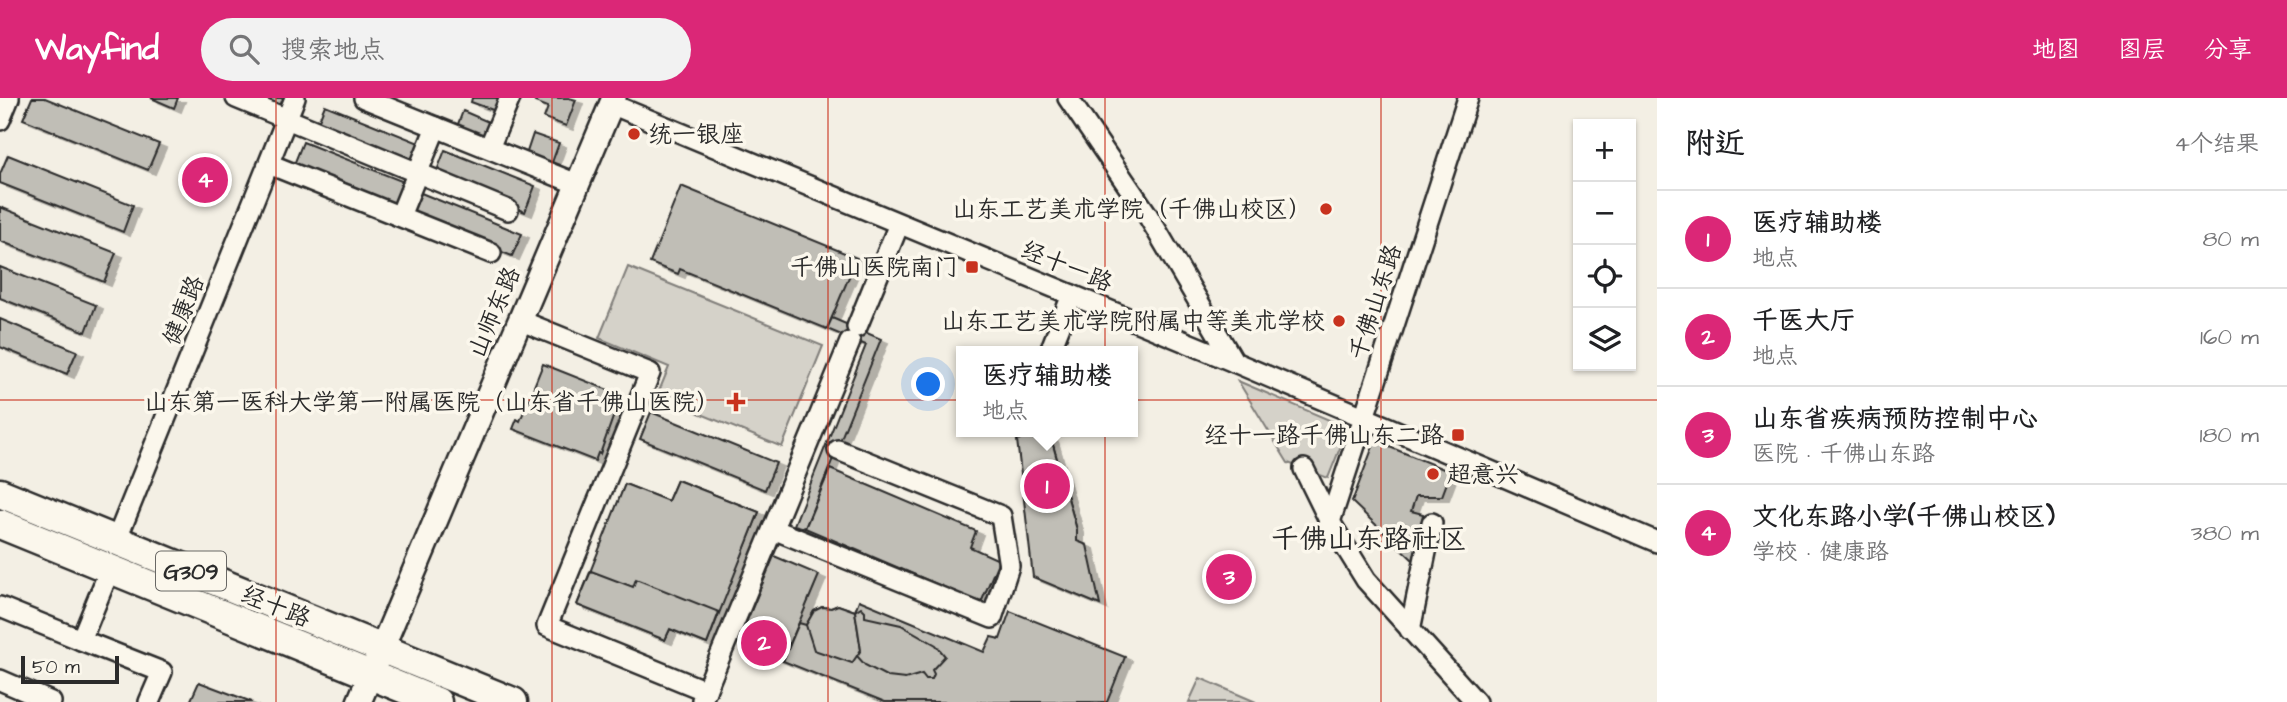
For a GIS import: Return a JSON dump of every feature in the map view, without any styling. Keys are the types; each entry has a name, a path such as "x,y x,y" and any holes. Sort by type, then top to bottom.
{"highway":[{"name":"经十路","path":"0,493 513,702"},
{"name":"经十路","path":"0,524 437,702"}],"main road":[{"name":"山师东路","path":"359,702 613,101"}],"street":[{"path":"0,120 9,98"},
{"path":"236,98 508,210"},
{"name":"健康路","path":"116,541 295,98"},
{"path":"364,98 577,184"},
{"path":"489,148 510,98"},
{"path":"1068,98 1147,214 1234,362"},
{"name":"千佛山东路","path":"1330,522 1468,98"},
{"name":"经十一路","path":"613,101 1657,542"},
{"path":"400,216 436,127"},
{"path":"266,169 400,216 491,253"},
{"path":"519,320 650,373 547,626 703,696 773,529 824,444 853,335 900,224"},
{"path":"1052,346 1072,295"},
{"path":"773,529 992,618 1009,566 1001,516 824,444"},
{"path":"1304,469 1330,522 1366,580 1476,702"},
{"path":"1410,630 1432,523"},
{"path":"81,640 110,569"},
{"path":"0,607 162,672 149,702"},
{"path":"0,680 51,702"}],"shaded area":[{"path":"628,267 823,346 782,447 657,396 669,367 599,338"},
{"path":"1238,381 1348,428 1328,478 1288,463"},
{"path":"1200,678 1256,702 1189,702"}],"building":[{"path":"32,98 45,98 159,144 148,170 23,119"},
{"path":"151,98 178,98 174,108"},
{"path":"255,98 284,98 280,108"},
{"path":"472,98 507,98 501,113 471,102"},
{"path":"537,98 576,100 566,126 544,118 548,107 535,102"},
{"path":"325,105 424,145 415,167 316,127"},
{"path":"463,111 491,123 484,142 455,132"},
{"path":"533,134 559,143 550,168 525,158"},
{"path":"303,142 404,182 394,207 293,167"},
{"path":"445,150 535,186 525,212 435,176"},
{"path":"8,155 133,205 123,232 0,183 0,174"},
{"path":"681,186 857,258 827,329 680,269 678,274 650,263"},
{"path":"421,193 522,234 512,256 411,216"},
{"path":"0,207 116,253 104,282 0,241"},
{"path":"0,267 96,305 86,332 0,298"},
{"path":"832,318 881,339 805,528 794,525 866,345 827,329"},
{"path":"0,319 77,351 67,374 0,347"},
{"path":"543,364 621,395 595,461 513,429 517,419 520,421"},
{"path":"651,412 776,463 765,490 640,439"},
{"path":"1027,437 1038,437 1040,441 1051,438 1077,530 1069,532 1071,539 1048,546 1017,440"},
{"path":"1027,437 1038,437 1040,441 1051,438 1077,530 1077,541 1087,545 1100,605 1033,577 1017,440"},
{"path":"1375,441 1451,472 1442,496 1416,496 1411,511 1423,514 1415,562 1352,502"},
{"path":"830,469 976,531 970,547 999,560 981,603 805,528"},
{"path":"677,480 759,512 739,562 614,513 625,484 668,501"},
{"path":"677,480 759,512 707,644 670,629 665,640 577,605 625,484 668,501"},
{"path":"774,556 819,575 790,644 745,625"},
{"path":"591,571 633,587 636,579 719,612 707,644 670,629 665,640 577,605"},
{"path":"859,600 984,652 991,637 1000,639 1010,611 1125,657 1107,702 885,702 783,661 799,623 806,625 814,611 822,607 831,608 838,605 855,611"},
{"path":"838,605 855,611 861,650 852,663 814,650 806,625 814,611"},
{"path":"861,607 865,611 865,617 901,625 936,645 945,656 932,670 932,679 926,679 922,674 905,679 888,677 865,665 857,656 861,650 855,611"},
{"path":"745,625 790,644 783,661 738,642"},
{"path":"199,682 252,702 190,702"}],"place":[{"name":"统一银座","path":"634,134"},
{"name":"文化东路小学(千佛山校区)","path":"205,180"},
{"name":"山东工艺美术学院（千佛山校区）","path":"1326,209"},
{"name":"千佛山医院南门","path":"972,267"},
{"name":"山东工艺美术学院附属中等美术学校","path":"1339,321"},
{"name":"山东第一医科大学第一附属医院（山东省千佛山医院）","path":"736,402"},
{"name":"经十一路千佛山东二路","path":"1458,435"},
{"name":"超意兴","path":"1433,474"},
{"name":"医疗辅助楼","path":"1047,486"},
{"name":"山东省疾病预防控制中心","path":"1229,577"},
{"name":"千医大厅","path":"764,643"}],"district":[{"name":"千佛山东路社区","path":"1369,538"}]}
